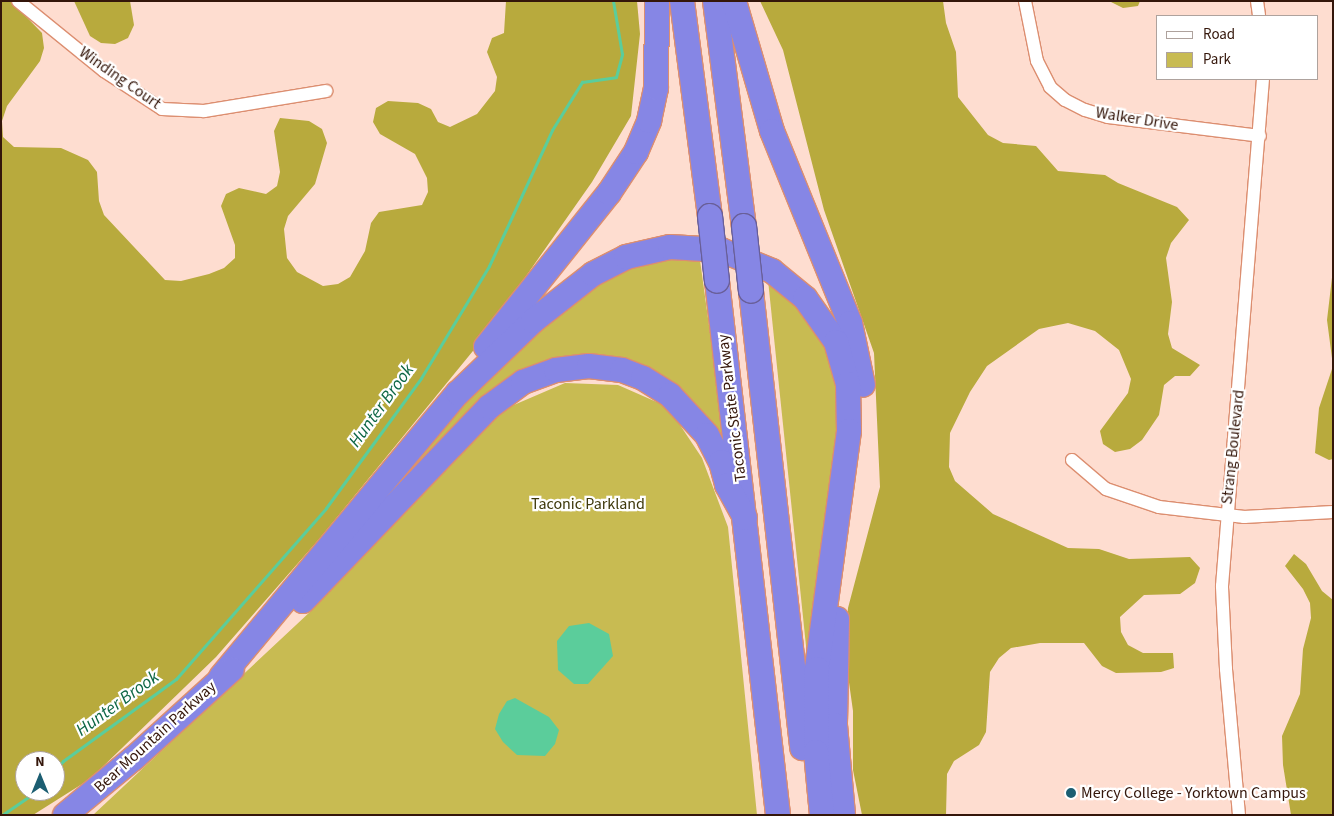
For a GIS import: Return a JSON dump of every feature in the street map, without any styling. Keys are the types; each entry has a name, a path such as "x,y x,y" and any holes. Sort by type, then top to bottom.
{"highway":[{"path":"220,677 386,477 604,199 633,157 649,121 656,88 657,1"},
{"name":"Taconic State Parkway","path":"682,1 710,216 778,815"},
{"name":"Taconic State Parkway","path":"715,1 744,226 809,815"},
{"path":"734,1 769,123 850,324 862,380 862,431 842,573 835,646 835,725 843,815"},
{"path":"386,477 502,348 569,292 605,267 659,248 701,247 751,260 789,283 812,305 831,332 844,362 850,402 816,676 816,752 822,815"},
{"path":"220,677 252,653 291,614 483,412 511,389 545,373 578,366 611,368 632,373 661,389 684,408 707,435 721,462 727,485 745,517"},
{"name":"Bear Mountain Parkway","path":"65,815 142,752 220,677"}],"street":[{"name":"Winding Court","path":"18,1 104,70 162,109 204,111 326,91"},
{"name":"Walker Drive","path":"1025,1 1037,61 1050,87 1065,100 1085,110 1108,117 1260,136"},
{"path":"1257,1 1259,15"},
{"name":"Strang Boulevard","path":"1239,815 1226,669 1222,586 1226,516 1260,136 1262,80"},
{"path":"1072,460 1106,489 1123,497 1158,507 1226,516 1333,512"}],"green space":[{"path":"666,253 699,253 724,434 720,439 641,369 559,364 352,535 450,416 519,346 600,280"},
{"path":"768,280 782,283 838,360 845,396 808,665"},
{"name":"Taconic Parkland","path":"565,383 618,385 668,407 702,458 728,527 757,815 93,815 311,611 502,410"}],"shaded area":[{"path":"1,1 11,1 42,33 44,48 40,61 7,106 2,121 3,137 14,147 61,148 88,160 97,172 99,201 104,215 165,280 181,281 209,274 224,268 235,258 235,245 221,206 226,194 239,188 266,194 277,186 280,172 274,131 280,118 309,121 322,129 327,143 315,184 288,216 284,229 287,258 297,272 323,286 338,284 350,277 365,251 371,223 379,212 422,205 428,192 427,178 415,154 380,134 373,122 376,108 388,101 418,103 431,109 438,122 450,127 477,114 495,91 497,77 487,52 492,38 504,33 506,1 637,1 640,34 631,116 592,182 477,346 320,538 216,657 90,779 65,795 65,751 15,751 15,801 55,801 33,815 1,815"},
{"path":"74,1 130,1 134,25 128,38 115,44 101,43 90,36"},
{"path":"760,1 943,1 946,23 956,52 958,97 988,135 1003,143 1036,146 1058,171 1105,175 1118,183 1177,207 1189,220 1171,243 1166,258 1172,302 1168,334 1172,348 1200,365 1190,376 1175,376 1164,385 1159,415 1142,440 1130,449 1115,452 1103,444 1100,431 1128,393 1131,379 1119,350 1095,331 1068,323 1039,329 987,366 970,392 950,433 949,467 955,481 993,514 1068,548 1099,549 1129,559 1190,557 1200,568 1195,583 1180,594 1144,595 1120,617 1121,632 1128,645 1143,653 1173,653 1174,668 1161,672 1116,673 1102,666 1084,643 1040,643 1011,648 999,658 990,672 986,732 979,745 954,761 947,774 946,815 862,815 853,770 853,711 845,654 848,608 880,487 874,353 824,210 783,50"},
{"path":"1109,1 1140,1 1138,6 1123,8"},
{"path":"1333,269 1333,366 1327,320"},
{"path":"1333,366 1333,459 1329,460 1315,453 1319,408"},
{"path":"1294,554 1306,564 1322,591 1333,600 1333,815 1291,815 1283,765 1282,736 1300,694 1303,649 1311,618 1310,603 1303,589 1285,566"},
{"path":"589,623 609,634 613,656 588,684 574,684 558,670 557,641 569,626"},
{"path":"515,698 549,717 559,730 555,744 545,756 517,755 503,742 495,729 499,714 507,701"}],"waterway":[{"name":"Hunter Brook","path":"65,760 176,679 326,508 421,378 489,266 552,130 582,82 616,77 622,54 613,1"},
{"name":"Hunter Brook","path":"2,815 22,801"}],"place":[{"name":"Mercy College - Yorktown Campus","path":"1071,793"}]}
